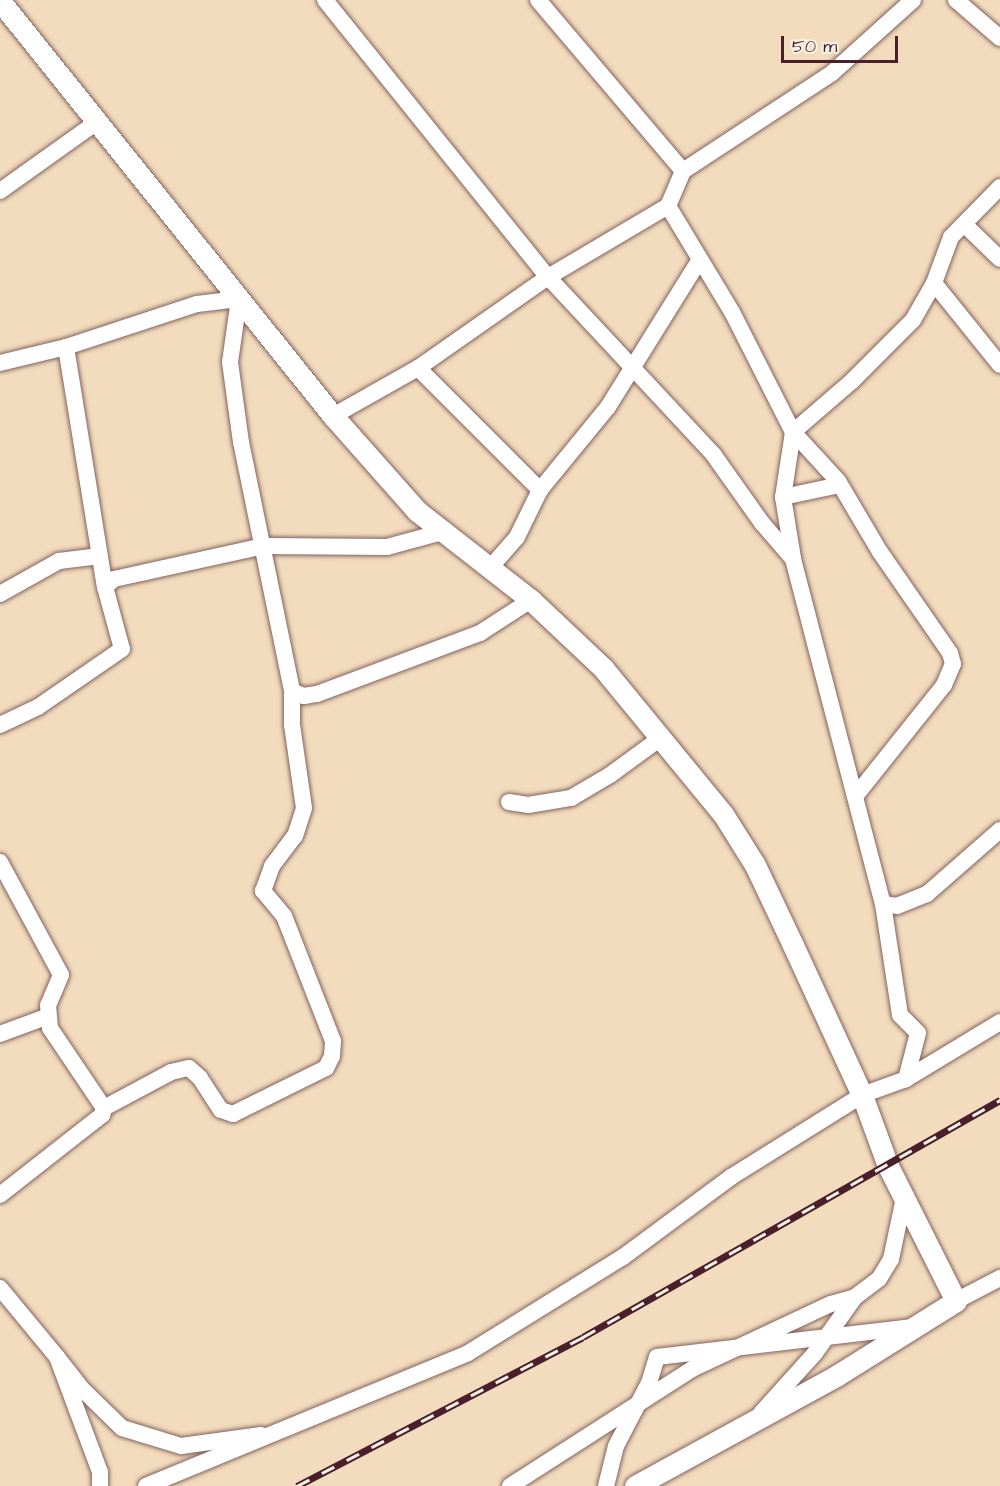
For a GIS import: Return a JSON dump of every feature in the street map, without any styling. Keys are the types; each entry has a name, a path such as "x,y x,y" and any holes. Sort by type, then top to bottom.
{"street":[{"path":"325,0 548,277 713,454 762,523 793,559"},
{"path":"538,0 683,171"},
{"path":"333,416 418,368 548,277 668,206 683,171 832,73 913,0"},
{"path":"956,0 1000,38"},
{"path":"0,1 333,416 417,511 446,531 489,569 531,600 603,668 723,814 755,866 862,1095 904,1198 956,1301"},
{"path":"0,191 98,121"},
{"path":"906,1079 918,1033 900,1015 883,904 793,559 783,497 793,432 852,381 913,320 934,284 951,237 1000,187"},
{"path":"668,206 699,261 732,312 793,432 840,485 899,582 950,653 953,664 951,676 856,794"},
{"path":"964,224 1000,259"},
{"path":"489,569 517,537 540,490 608,407 699,261"},
{"path":"934,284 1000,365"},
{"path":"0,363 66,347 197,304 239,299"},
{"path":"0,1195 102,1114 104,1108 171,1072 189,1068 200,1077 221,1110 233,1114 326,1068 332,1056 333,1041 284,916 263,891 272,866 295,836 304,808 292,725 292,692 241,442 230,362 239,299"},
{"path":"0,725 38,707 122,649 105,587 66,347"},
{"path":"418,368 540,490"},
{"path":"783,497 840,485"},
{"path":"105,587 114,579 264,546 387,547 446,531"},
{"path":"0,594 59,561 100,556"},
{"path":"292,692 304,696 317,694 480,633 531,600"},
{"path":"508,802 528,805 571,798 610,775 662,737"},
{"path":"883,904 897,906 927,894 1000,830"},
{"path":"0,862 61,975 52,990 46,1017 104,1108"},
{"path":"0,1034 46,1017"},
{"path":"146,1486 280,1434 468,1353 623,1257 731,1177 862,1095 906,1079 1000,1022"},
{"path":"753,1423 827,1337 855,1297 879,1279 891,1259 904,1198"},
{"path":"643,1485 753,1423 956,1301 998,1284"},
{"path":"0,1288 81,1388 122,1428 181,1446 280,1434"},
{"path":"510,1486 635,1409 692,1369 831,1304 855,1297"},
{"path":"606,1486 616,1446 649,1383 657,1357 827,1337 862,1330 913,1327"},
{"path":"57,1357 100,1472 100,1486"}],"railway":[{"path":"297,1486 583,1337 1000,1100"}]}
